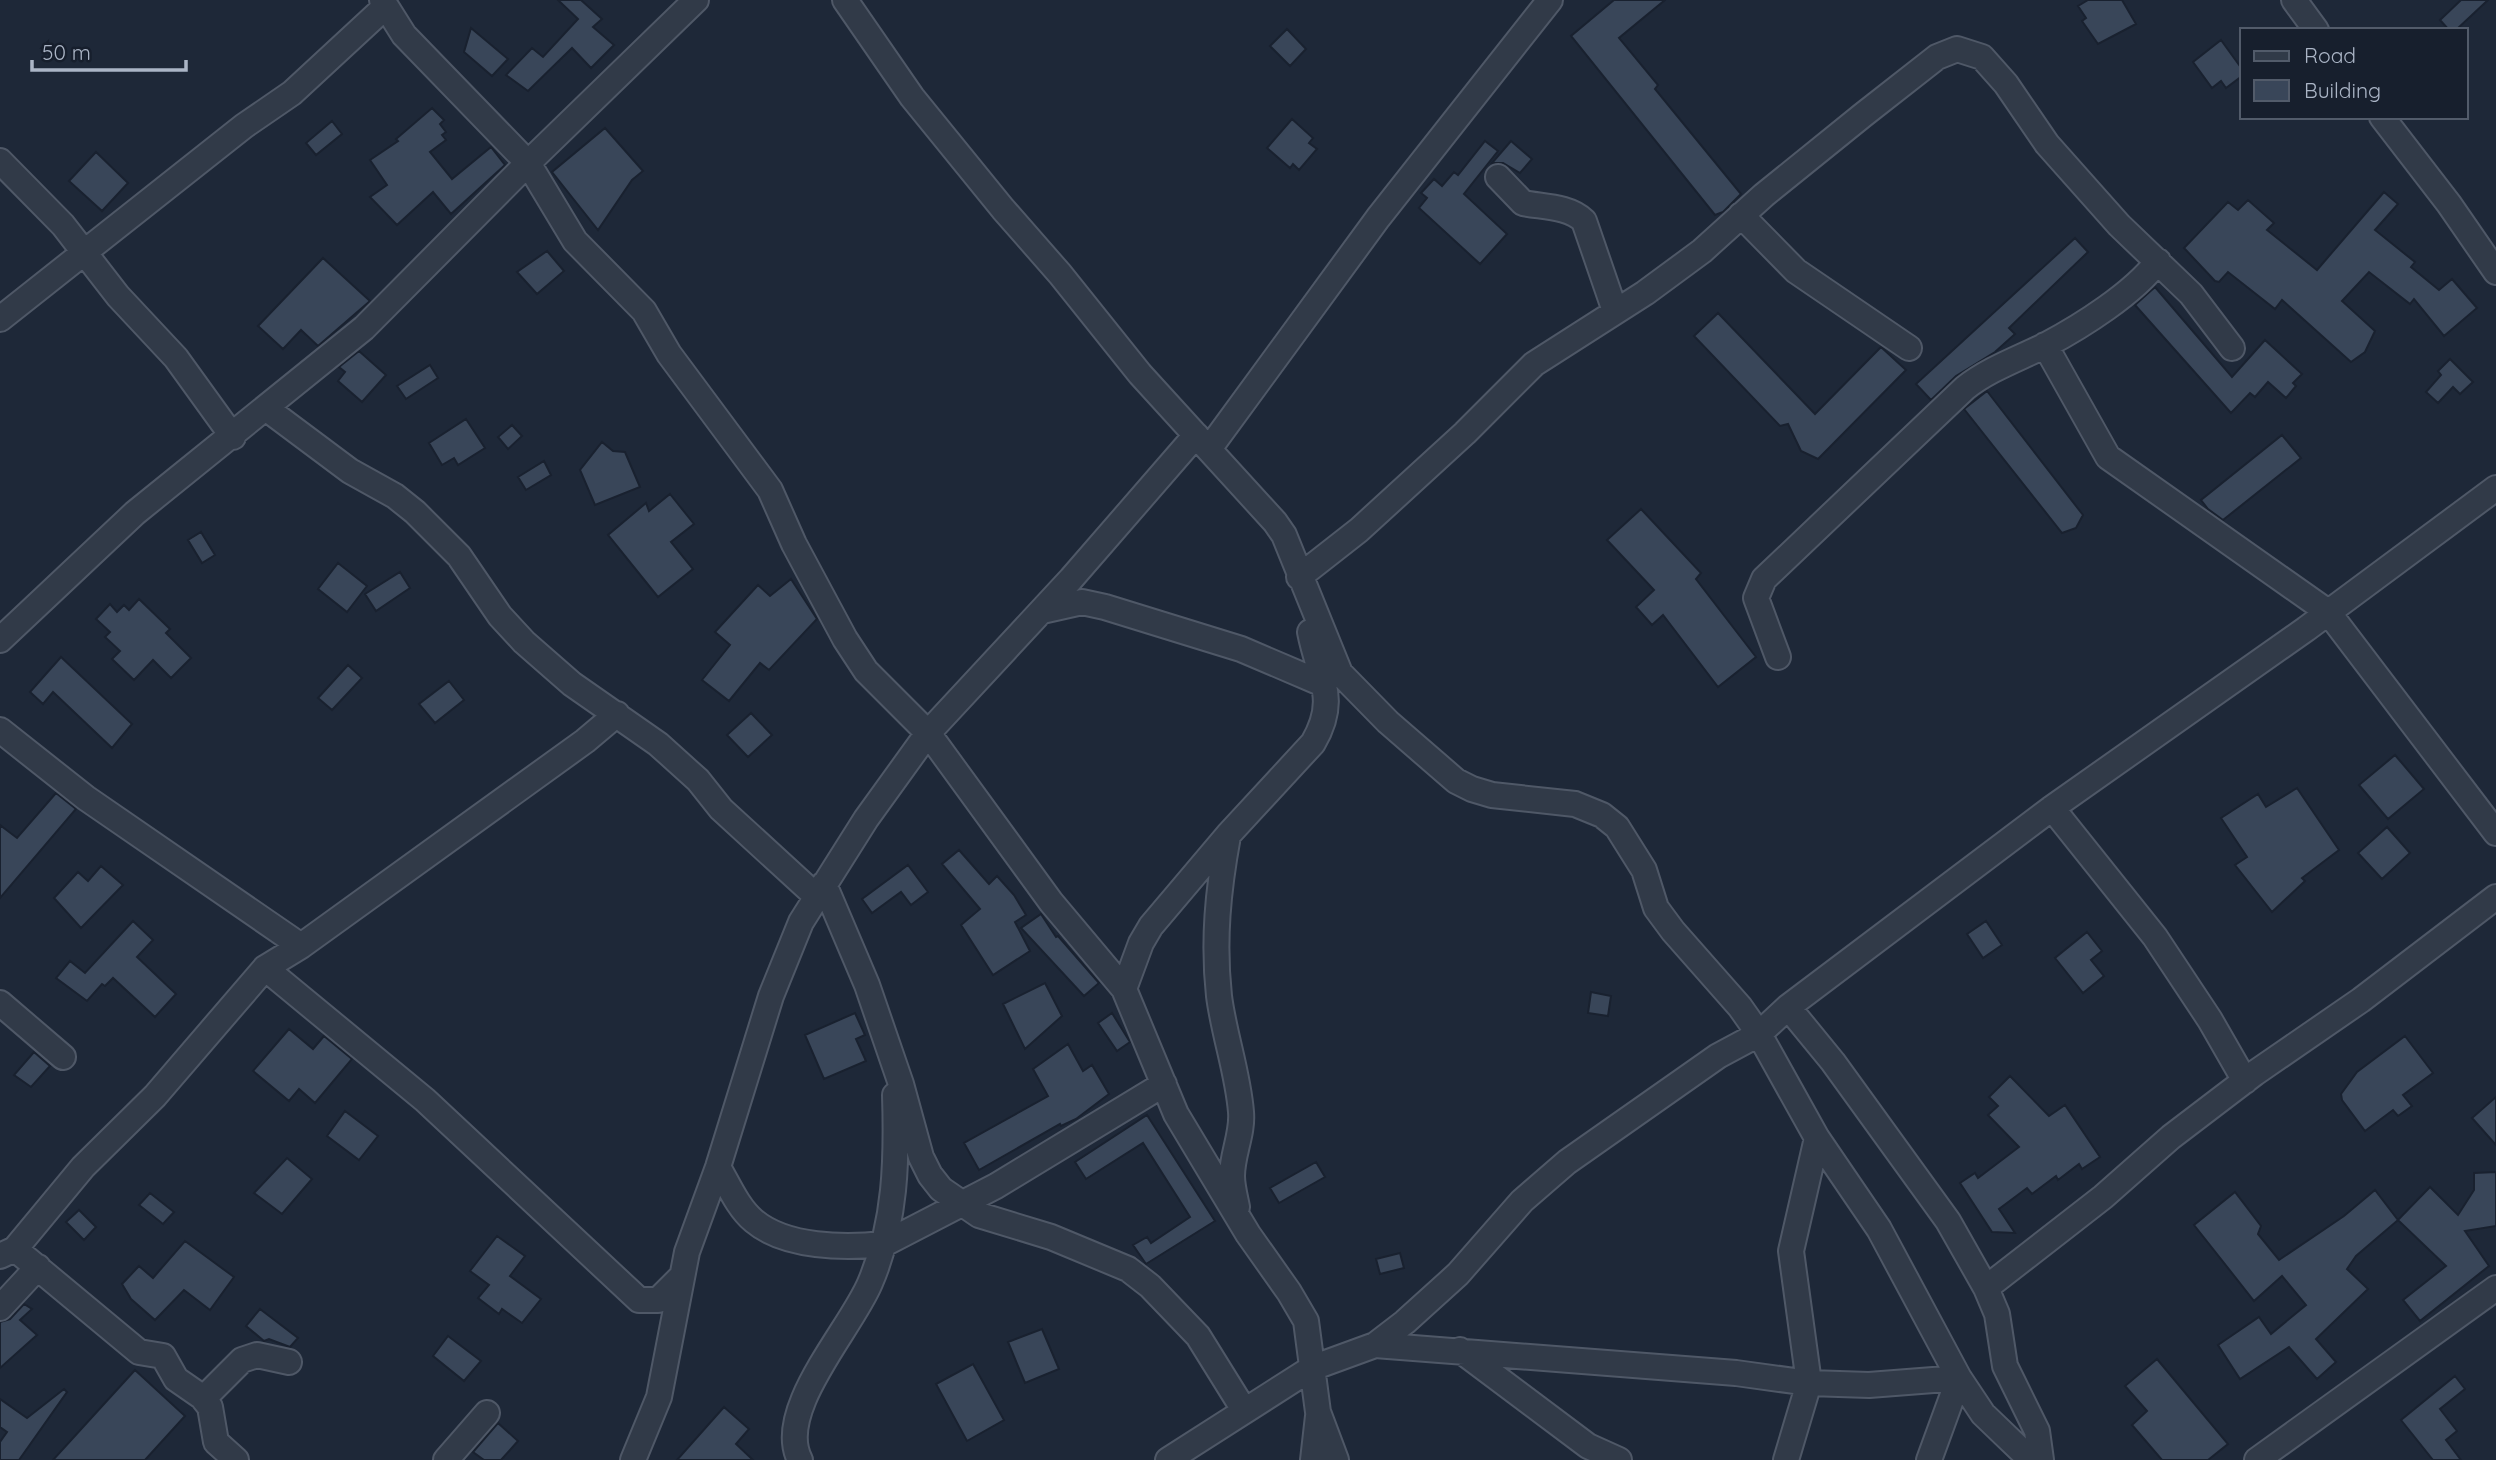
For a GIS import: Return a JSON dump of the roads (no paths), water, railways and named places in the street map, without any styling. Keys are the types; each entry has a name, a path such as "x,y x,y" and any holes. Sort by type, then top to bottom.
{"street":[{"path":"0,640 135,513 233,437 364,328 528,163 696,0"},
{"path":"845,0 935,125 1140,374 1275,522 1284,535 1340,673 1388,722 1456,781 1492,795 1575,804 1602,815 1617,827 1644,870 1656,908 1672,931 1740,1007 1759,1034 1817,1138 1879,1229 1959,1378 1983,1414 2031,1460"},
{"path":"633,1460 659,1397 687,1252 718,1167 771,996 801,922 820,890 896,775 928,733 1202,442 1550,0"},
{"path":"2294,0 2315,28"},
{"path":"0,319 244,126 280,104 383,2 404,35 528,163 575,241 644,311 669,354 770,490 794,544 845,639 866,671 928,733 1051,902 1124,989 1176,1114 1238,1219 1306,1321 1318,1412 1336,1460"},
{"path":"1300,579 1359,530 1465,433 1518,378 1571,338 1702,251 1741,215 1937,57 1957,49 1982,57 2006,84 2047,144 2119,226 2191,294 2232,348"},
{"path":"2384,119 2449,204 2496,272"},
{"path":"0,161 63,225 83,255 176,358 233,437"},
{"path":"1498,177 1523,203 1543,204 1575,214 1584,221 1615,311"},
{"path":"1741,215 1796,271 1909,348"},
{"path":"1778,657 1756,598 1764,579 1965,388 1984,373 2045,345 2146,277 2158,261"},
{"path":"2045,345 2108,457 2328,612 2496,833"},
{"path":"267,409 350,471 395,496 415,512 459,556 500,616 524,642 572,684 658,744 698,780 721,809 820,890 867,985 894,1062 921,1157 942,1189 979,1215 1051,1237 1128,1269 1150,1286 1198,1336 1244,1410"},
{"path":"1176,1458 1244,1410 1312,1368 1375,1345 1458,1274 1522,1201 1567,1162 1718,1056 1759,1034 1788,1007 2052,808 2328,612 2496,488"},
{"path":"1124,989 1141,943 1151,926 1228,835 1313,743 1327,711 1328,698 1316,664 1300,579"},
{"path":"1042,611 1082,602 1105,607 1241,649 1323,684"},
{"path":"236,1460 216,1442 210,1408 204,1398 176,1378 163,1356 139,1352 38,1267 8,1252 83,1167 155,1096 265,968 301,946 585,741 617,714"},
{"path":"0,730 86,798 301,946"},
{"path":"2052,808 2155,937 2210,1020 2245,1081"},
{"path":"1228,835 1218,891 1215,943 1220,998 1234,1055 1241,1110 1242,1126 1232,1176 1238,1219"},
{"path":"1986,1289 2103,1197 2171,1137 2245,1081 2361,1000 2496,897"},
{"path":"265,968 425,1100 639,1300 658,1300 682,1276"},
{"path":"0,1003 63,1056"},
{"path":"1788,1007 1833,1062 1948,1221 1986,1289 1997,1314 2006,1366 2037,1431 2040,1460"},
{"path":"800,1460 794,1448 795,1429 806,1396 870,1284 893,1208 894,1062"},
{"path":"718,1167 752,1220 775,1234 804,1241 864,1246 884,1244 960,1202 1007,1180 1164,1084"},
{"path":"1786,1460 1810,1383 1791,1251 1817,1138"},
{"path":"0,1308 38,1267"},
{"path":"2257,1460 2496,1288"},
{"path":"1375,1345 1736,1373 1810,1383 1869,1385 1959,1378"},
{"path":"1460,1350 1588,1446 1619,1460"},
{"path":"204,1398 242,1360 257,1355 289,1362"},
{"path":"1929,1460 1959,1378"},
{"path":"446,1460 487,1412"},
{"path":"1313,1460 1318,1412"}]}
